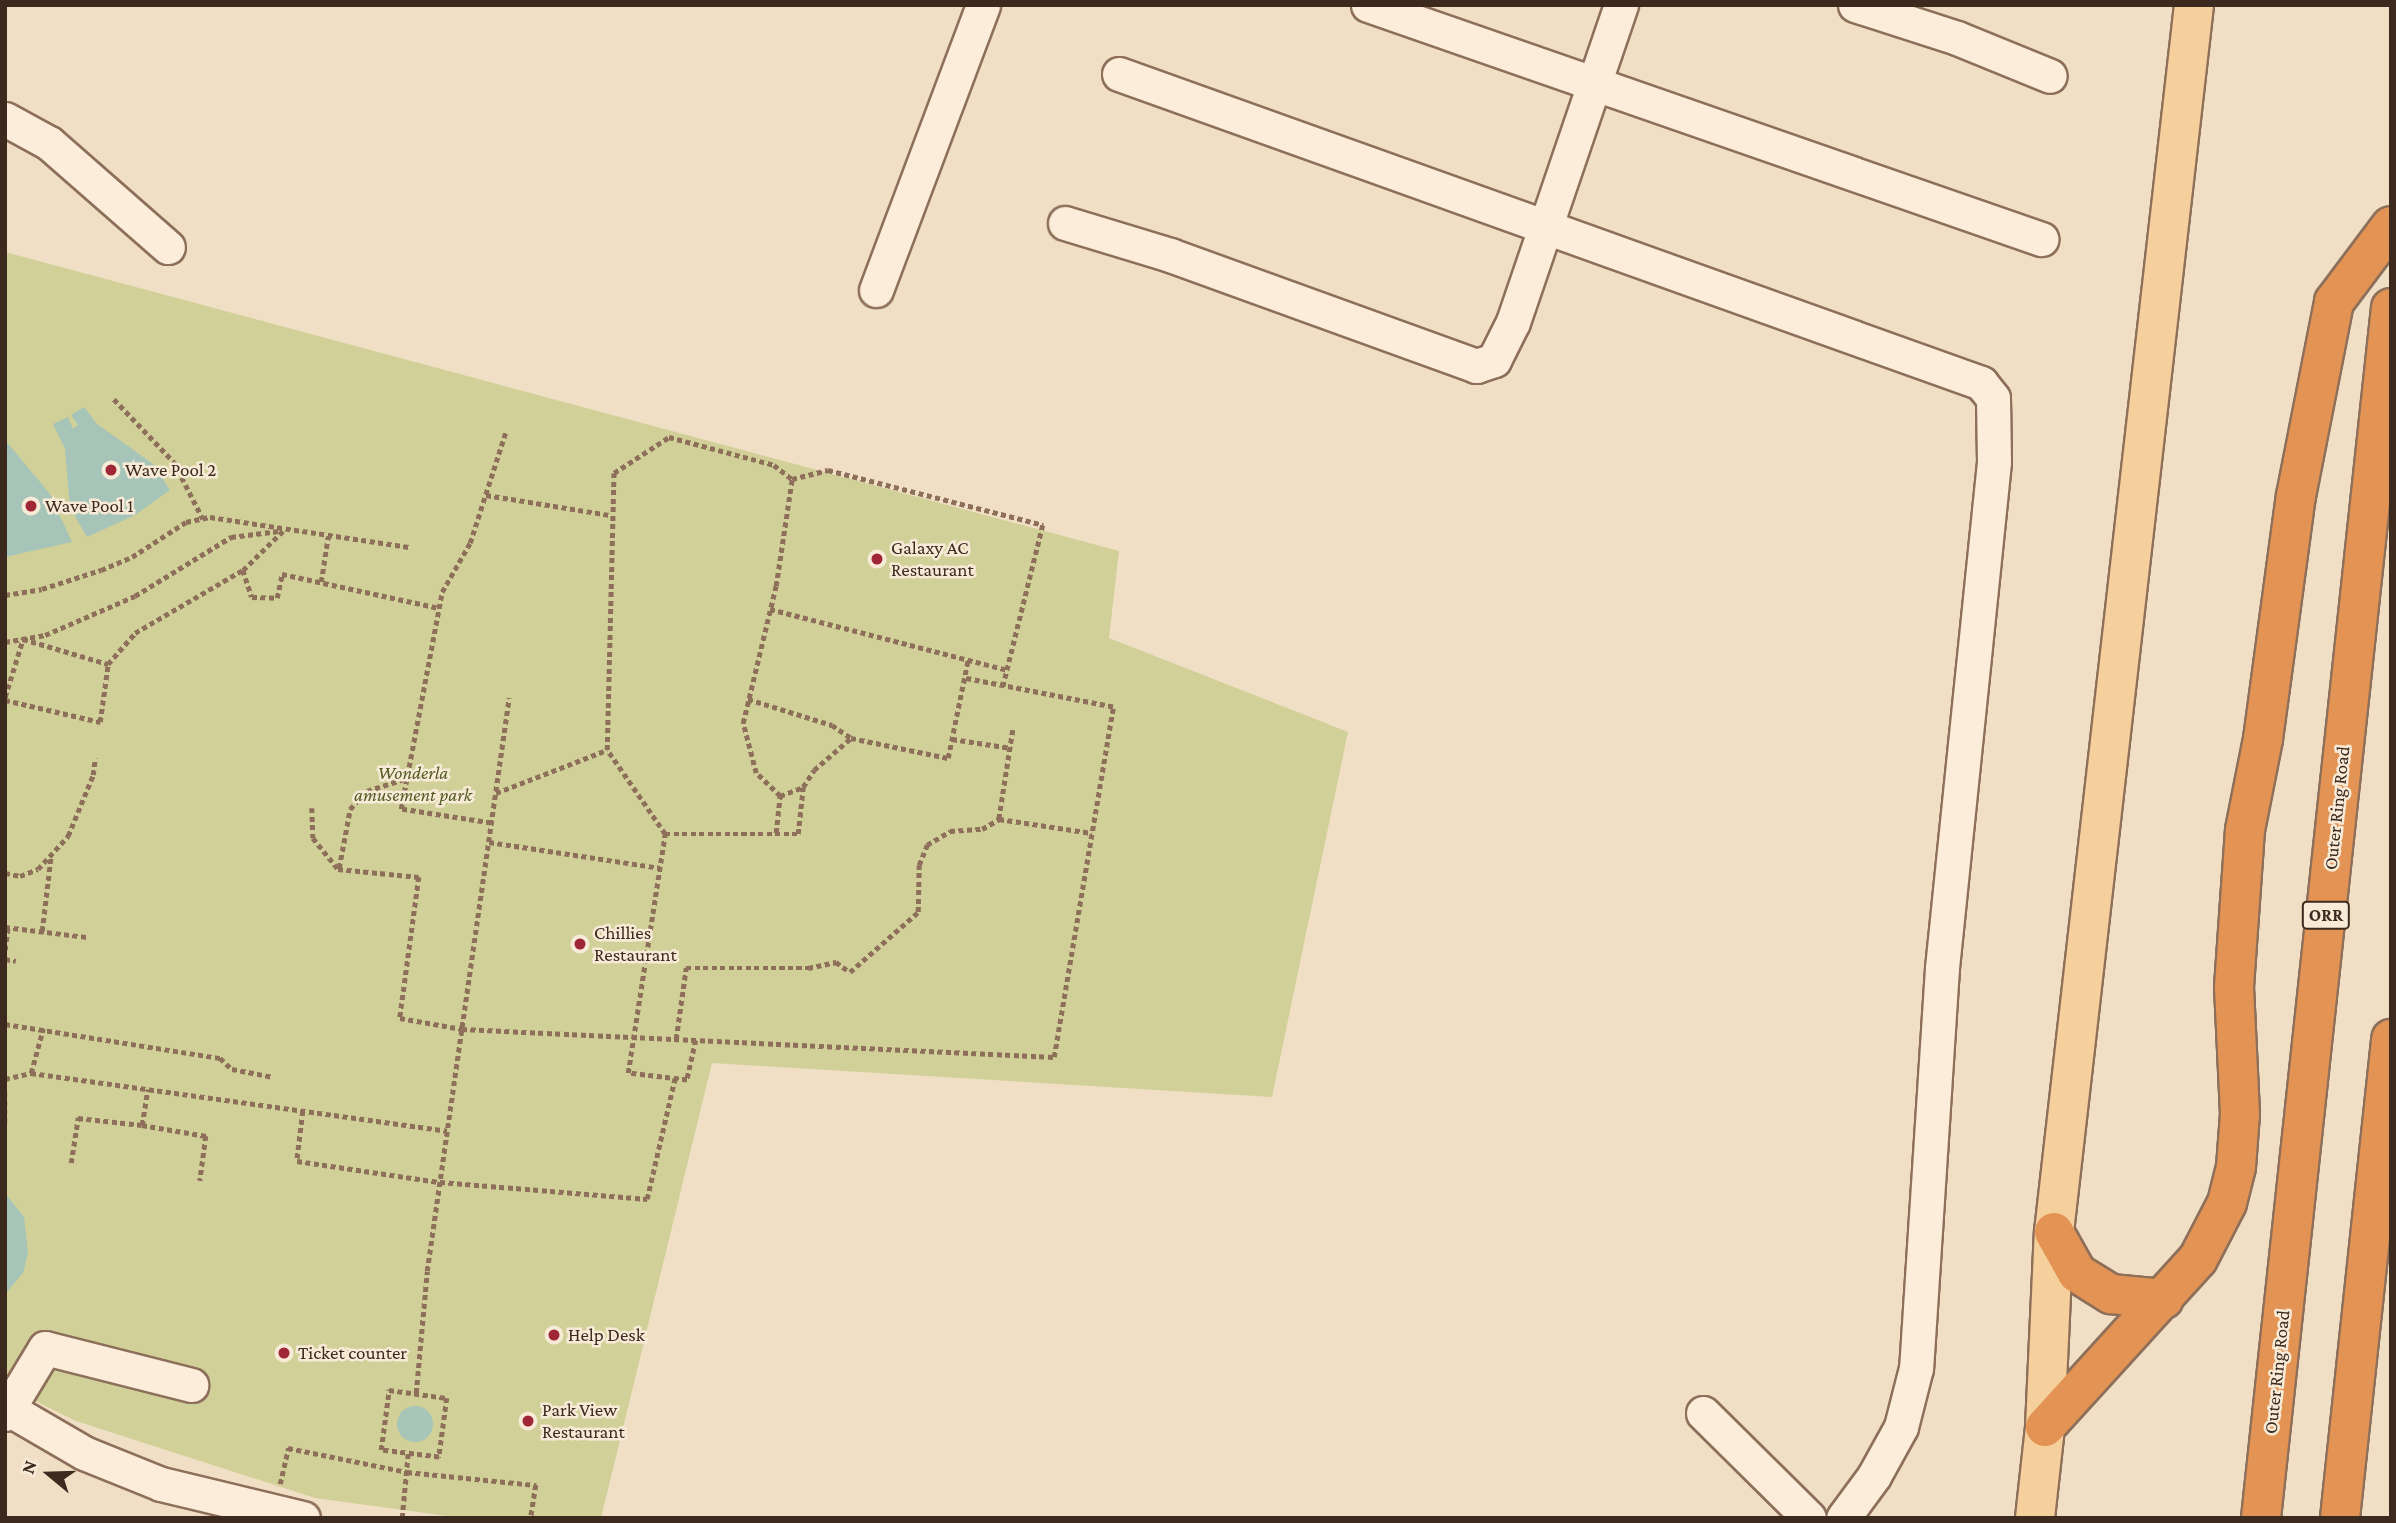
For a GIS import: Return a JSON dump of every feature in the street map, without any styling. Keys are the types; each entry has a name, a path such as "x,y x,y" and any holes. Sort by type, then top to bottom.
{"highway":[{"path":"2045,1427 2198,1259 2227,1203 2236,1167 2240,1114 2234,987 2244,843 2298,484 2334,302 2391,226"},
{"name":"Outer Ring Road","path":"2262,1518 2391,308"},
{"path":"2340,1518 2391,1039"},
{"path":"2054,1232 2077,1273 2111,1294 2164,1299"}],"main road":[{"path":"2035,1518 2045,1427 2054,1232 2194,5"}],"street":[{"path":"876,290 984,5"},
{"path":"1368,5 2041,239"},
{"path":"1065,223 1170,255 1476,366 1494,360 1513,322 1621,5"},
{"path":"1855,5 1957,38 2050,76"},
{"path":"1119,75 1981,383 1993,398 1994,462 1942,968 1916,1368 1901,1427 1874,1476 1843,1518"},
{"path":"5,119 49,143 168,247"},
{"path":"191,1385 45,1348 6,1410 84,1452 161,1484 288,1514"},
{"path":"1703,1413 1809,1518"}],"path":[{"path":"114,399 174,462 203,519"},
{"path":"491,823 401,809 442,592 470,543 506,431"},
{"path":"696,1040 687,1080 628,1073 665,834 607,750 610,515 614,473 669,437 774,465 792,479"},
{"path":"792,479 828,470 1043,525 1003,687"},
{"path":"780,796 756,773 743,723 770,609 792,479"},
{"path":"486,495 610,515"},
{"path":"5,595 42,589 101,570 132,557 186,522 203,519 229,519 283,531 408,547"},
{"path":"23,639 8,679 5,698 100,722 108,664 135,633 243,570 283,531"},
{"path":"5,642 45,635 135,596 231,537 283,531"},
{"path":"321,582 328,537"},
{"path":"243,570 252,597 277,598 282,574 439,608"},
{"path":"770,609 1008,670"},
{"path":"23,639 108,664"},
{"path":"748,699 832,725 851,738 948,758 968,660"},
{"path":"312,808 313,838 338,869 419,877 400,1018 462,1029 1054,1057 1113,707 964,678"},
{"path":"415,1394 440,1182 509,698"},
{"path":"999,819 1013,730"},
{"path":"665,834 798,834 803,787 814,770 851,738"},
{"path":"952,739 1011,748"},
{"path":"496,793 607,750"},
{"path":"5,873 20,876 38,869 68,836 93,775 95,758"},
{"path":"338,869 350,809 368,790 407,778"},
{"path":"780,796 803,787"},
{"path":"776,833 780,796"},
{"path":"676,1039 686,968 808,968 836,962 850,972 918,912 919,865 927,845 950,831 982,829 999,819 1092,833"},
{"path":"489,842 660,868"},
{"path":"42,931 51,855"},
{"path":"5,950 7,927 87,937"},
{"path":"5,959 16,961"},
{"path":"5,1024 220,1058 232,1069 273,1077"},
{"path":"31,1073 43,1028"},
{"path":"5,1079 31,1073 447,1131"},
{"path":"303,1111 297,1161 440,1182 647,1199 675,1079"},
{"path":"142,1125 148,1089"},
{"path":"5,1092 5,1124"},
{"path":"71,1163 78,1118 142,1125 206,1136 200,1181"},
{"path":"389,1390 447,1398 439,1457 408,1453 381,1450 389,1390"},
{"path":"288,1514 288,1448 407,1472 536,1485 531,1518"},
{"path":"402,1518 408,1453"}],"green space":[{"name":"Wonderla amusement park","path":"5,252 1119,551 1109,638 1348,732 1272,1097 712,1063 601,1518 462,1518 315,1498 76,1421 5,1386"}],"shaded area":[{"name":"Wave Pool 2","path":"84,407 97,424 153,464 170,490 135,515 87,537 70,508 65,449 53,424 68,417 73,429 78,425 71,415"},
{"name":"Wave Pool 1","path":"5,440 50,494 72,542 5,557"},
{"path":"5,1193 24,1217 28,1253 23,1273 5,1294"},
{"path":"415,1406 428,1411 433,1424 428,1437 415,1442 402,1437 397,1424 402,1411"}],"place":[{"name":"Wave Pool 2","path":"111,470"},
{"name":"Wave Pool 1","path":"31,506"},
{"name":"Galaxy AC Restaurant","path":"877,559"},
{"name":"Chillies Restaurant","path":"580,944"},
{"name":"Help Desk","path":"554,1335"},
{"name":"Ticket counter","path":"284,1353"},
{"name":"Park View Restaurant","path":"528,1421"}]}
